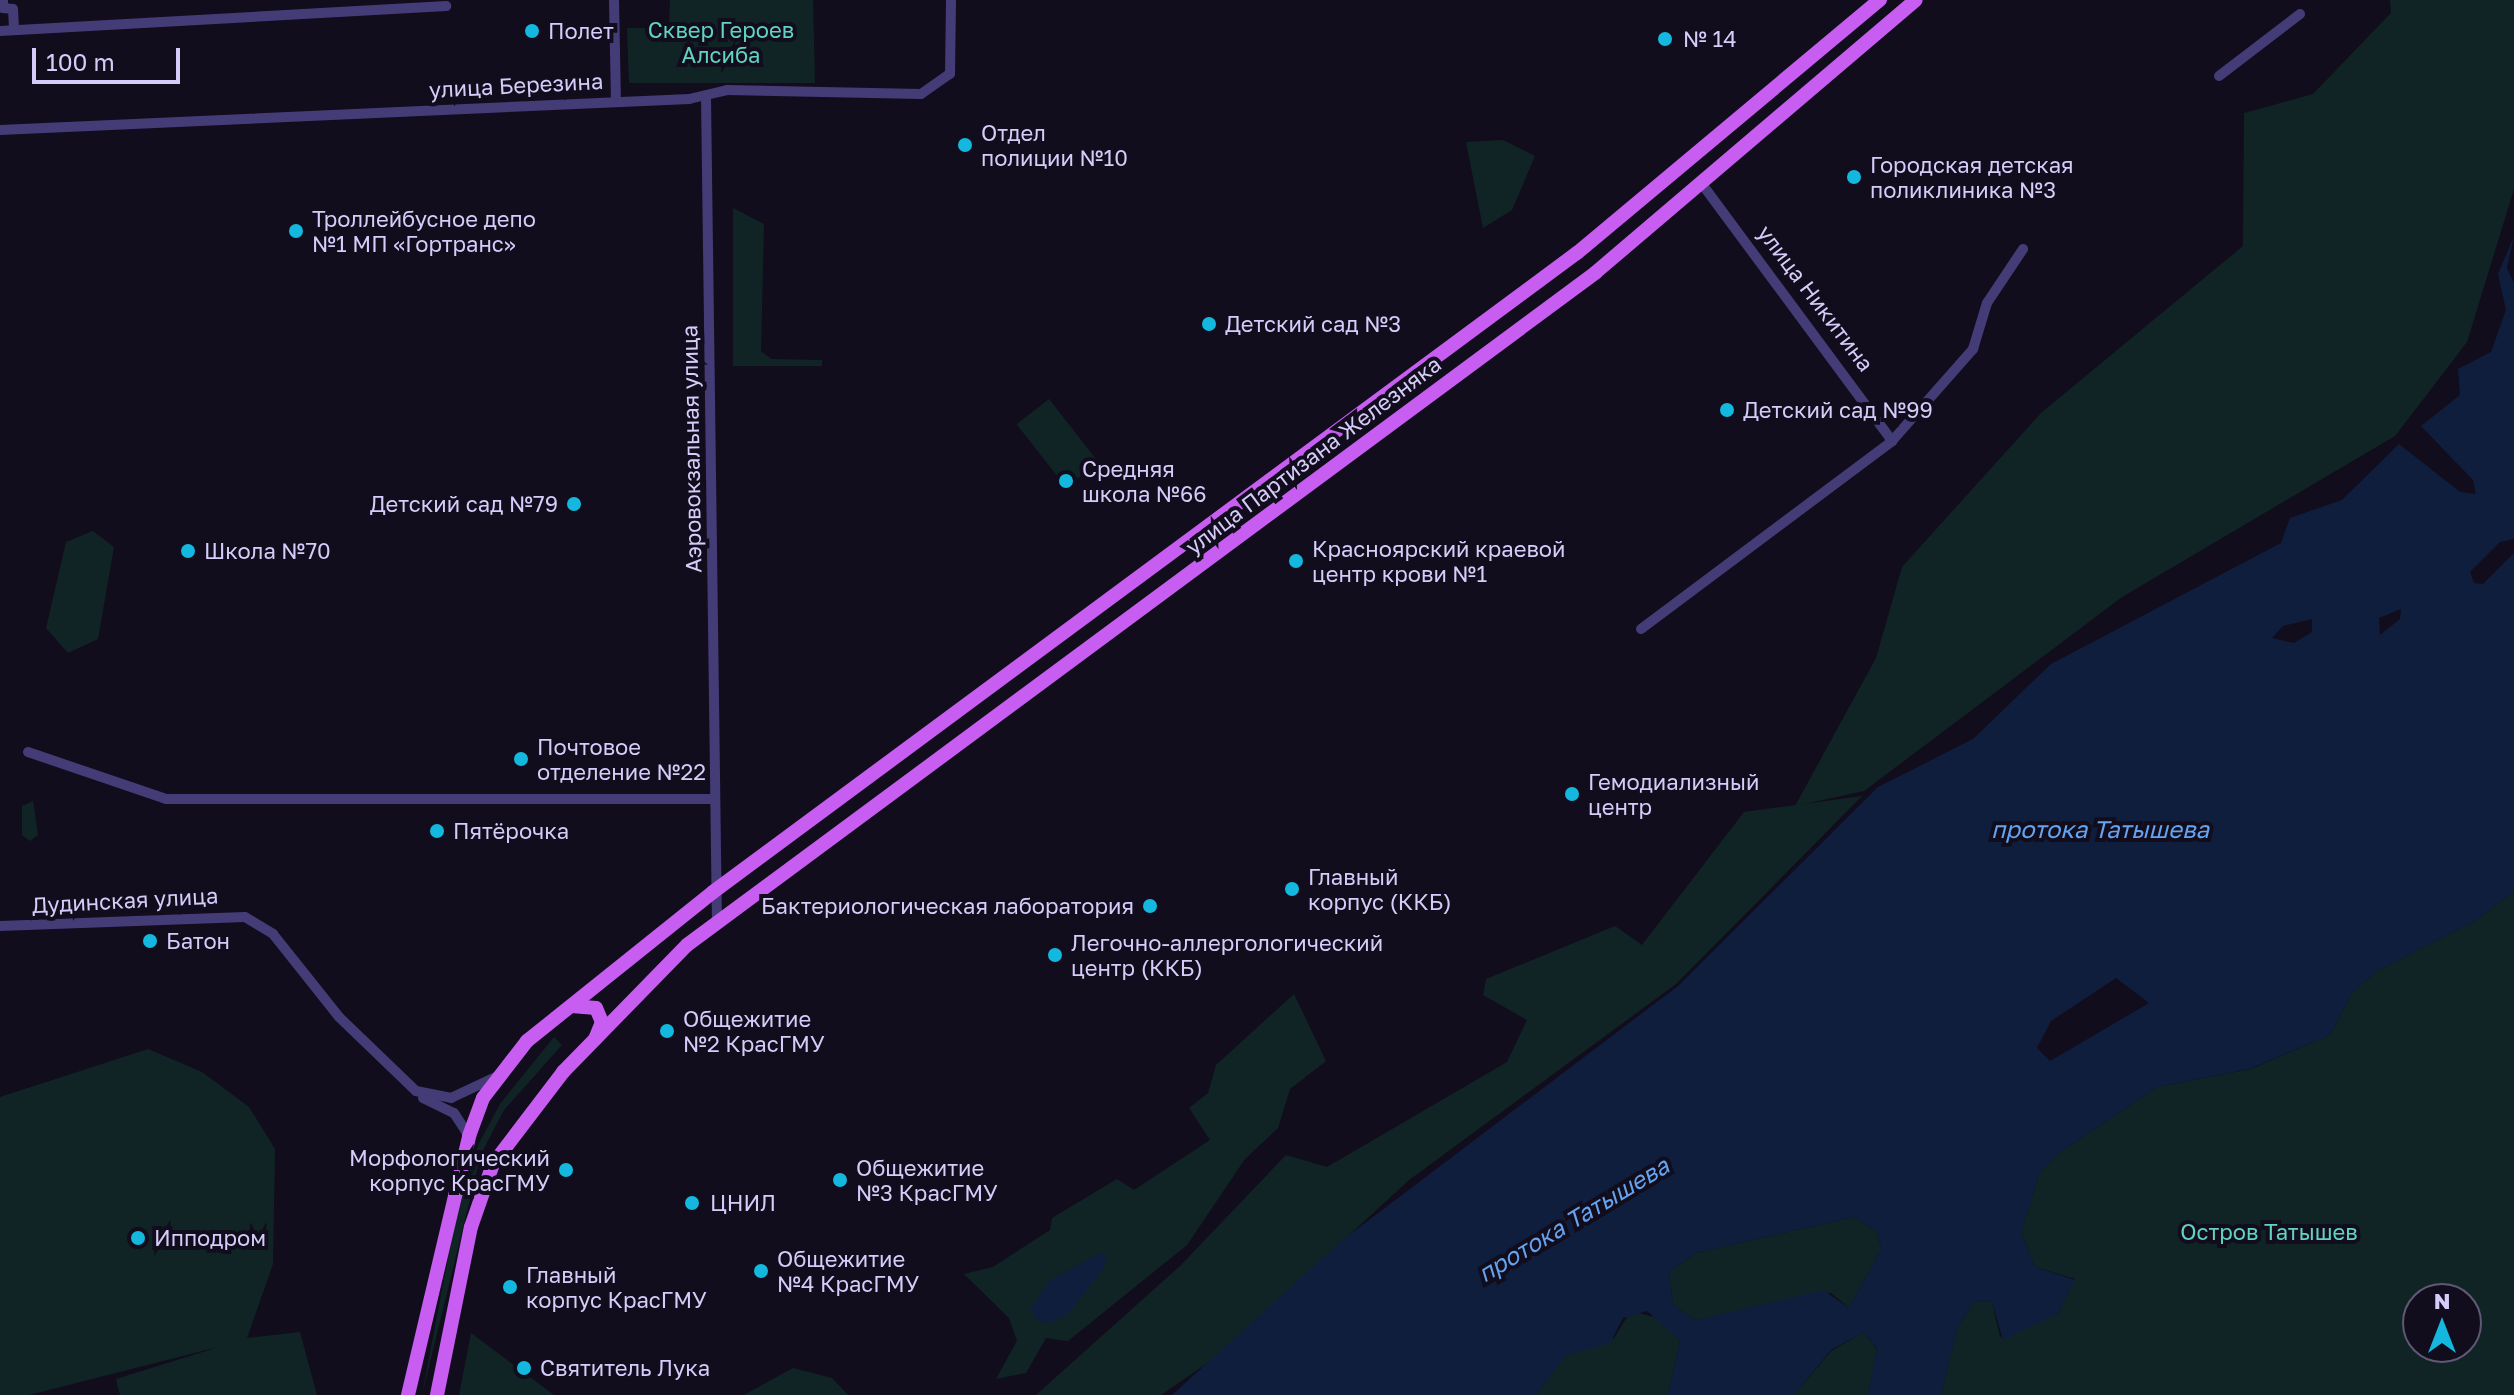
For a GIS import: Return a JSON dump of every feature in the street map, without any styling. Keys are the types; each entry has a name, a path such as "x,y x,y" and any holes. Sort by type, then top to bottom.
{"main road":[{"name":"улица Партизана Железняка","path":"408,1395 469,1136 500,1075 568,1009 713,892 1577,253 1880,0"},
{"name":"улица Партизана Железняка","path":"437,1395 471,1227 493,1164 538,1100 717,921 1595,273 1916,0"},
{"path":"1577,253 1578,264 1595,273"},
{"path":"1522,294 1536,297 1541,313"},
{"path":"1011,670 1028,691"},
{"path":"568,1009 580,1002 596,1008 602,1022 594,1043"}],"street":[{"path":"3,0 3,8 13,9 14,30"},
{"path":"614,0 616,101"},
{"name":"улица Березина","path":"0,130 706,97 727,90 934,90 950,74 951,0"},
{"path":"0,31 446,6"},
{"path":"2219,76 2300,14"},
{"name":"Аэровокзальная улица","path":"706,97 713,892"},
{"name":"улица Никитина","path":"1702,184 1892,441"},
{"path":"1641,629 1892,441 1973,349 1987,303 2023,249"},
{"path":"28,752 166,799 713,799"},
{"path":"713,892 717,921"},
{"name":"Дудинская улица","path":"0,926 245,917 273,934 339,1017 416,1091 454,1113 469,1136"},
{"path":"416,1091 451,1098 500,1075"}],"green space":[{"name":"Сквер Героев Алсиба","path":"670,0 813,0 815,83 629,83 627,28 669,28"},
{"path":"2390,0 2514,0 2514,189 2467,342 2395,436 2122,597 1864,791 1795,806 1876,658 1902,567 2041,413 2243,246 2244,113 2313,94 2391,13"},
{"path":"1503,140 1535,156 1512,210 1483,228 1466,142"},
{"path":"733,208 764,224 761,351 771,359 822,360 822,366 733,366"},
{"path":"1049,399 1098,462 1066,487 1017,424"},
{"path":"93,531 114,547 98,639 68,653 46,628 66,542"},
{"path":"1862,796 1676,984 1409,1180 1219,1355 1161,1395 1036,1395 1180,1266 1286,1155 1327,1167 1507,1062 1527,1020 1483,995 1486,979 1615,926 1642,945 1744,812"},
{"path":"33,801 38,835 30,841 22,835 22,806"},
{"name":"Остров Татышев","path":"2514,891 2514,1395 1941,1395 1957,1329 1974,1301 1992,1302 2000,1337 2058,1314 2075,1279 2035,1267 2021,1232 2040,1172 2058,1154 2157,1087 2251,1069 2330,1035 2352,993 2377,971 2477,920"},
{"path":"1294,994 1326,1061 1290,1089 1278,1128 1245,1159 1187,1245 1068,1341 1046,1338 1026,1373 996,1379 1017,1341 1009,1318 964,1274 993,1267 1050,1230 1052,1218 1117,1179 1134,1190 1210,1140 1189,1108 1208,1093 1216,1065"},
{"path":"554,1037 562,1045 504,1110 481,1154 422,1395 458,1205 479,1143 500,1104"},
{"name":"Ипподром","path":"148,1049 202,1072 249,1107 275,1149 273,1264 247,1338 300,1332 317,1395 120,1395 116,1379 222,1346 29,1395 0,1395 0,1097"},
{"path":"1854,1217 1877,1231 1881,1249 1849,1308 1831,1293 1696,1320 1673,1305 1669,1272 1696,1253"},
{"path":"1631,1311 1665,1320 1680,1341 1668,1395 1536,1395 1566,1355 1614,1338"},
{"path":"1864,1332 1877,1350 1868,1395 1794,1395 1831,1351"},
{"path":"471,1333 554,1395 459,1395"},
{"path":"793,1368 832,1378 848,1395 744,1395"}],"water":[{"name":"протока Татышева","path":"2514,236 2507,268 2514,283 2514,539 2500,542 2470,572 2474,583 2483,584 2514,553 2514,891 2477,920 2377,971 2352,993 2330,1035 2250,1069 2157,1087 2058,1154 2040,1172 2021,1232 2035,1267 2075,1280 2058,1314 2003,1340 1992,1302 1974,1301 1957,1329 1941,1395 1868,1395 1877,1349 1864,1332 1831,1350 1794,1395 1668,1395 1680,1341 1647,1311 1623,1318 1610,1343 1566,1356 1536,1395 1172,1395 1340,1242 1678,986 1878,787 1973,739 2051,664 2281,543 2290,518 2342,500 2399,444 2460,492 2476,494 2473,480 2421,426 2460,395 2458,369 2491,352 2506,310 2498,274","holes":["2401,609 2400,619 2380,635 2379,618","2312,619 2312,632 2294,643 2272,638 2283,626","2116,978 2149,1003 2050,1061 2037,1048 2051,1021","1854,1217 1877,1231 1881,1249 1849,1308 1823,1290 1696,1320 1673,1305 1669,1272 1696,1253"]},
{"path":"1100,1253 1108,1256 1103,1269 1068,1314 1049,1323 1036,1320 1031,1308 1050,1280"}],"place":[{"name":"Полет","path":"532,31"},
{"name":"№ 14","path":"1665,39"},
{"name":"Отдел полиции №10","path":"965,145"},
{"name":"Городская детская поликлиника №3","path":"1854,177"},
{"name":"Троллейбусное депо №1 МП «Гортранс»","path":"296,231"},
{"name":"Детский сад №3","path":"1209,324"},
{"name":"Детский сад №99","path":"1727,410"},
{"name":"Средняя школа №66","path":"1066,481"},
{"name":"Детский сад №79","path":"574,504"},
{"name":"Школа №70","path":"188,551"},
{"name":"Красноярский краевой центр крови №1","path":"1296,561"},
{"name":"Почтовое отделение №22","path":"521,759"},
{"name":"Гемодиализный центр","path":"1572,794"},
{"name":"Пятёрочка","path":"437,831"},
{"name":"Главный корпус (ККБ)","path":"1292,889"},
{"name":"Бактериологическая лаборатория","path":"1150,906"},
{"name":"Батон","path":"150,941"},
{"name":"Легочно-аллергологический центр (ККБ)","path":"1055,955"},
{"name":"Общежитие №2 КрасГМУ","path":"667,1031"},
{"name":"Морфологический корпус КрасГМУ","path":"566,1170"},
{"name":"Общежитие №3 КрасГМУ","path":"840,1180"},
{"name":"ЦНИЛ","path":"692,1203"},
{"name":"Ипподром","path":"138,1238"},
{"name":"Общежитие №4 КрасГМУ","path":"761,1271"},
{"name":"Главный корпус КрасГМУ","path":"510,1287"},
{"name":"Святитель Лука","path":"524,1368"}]}
